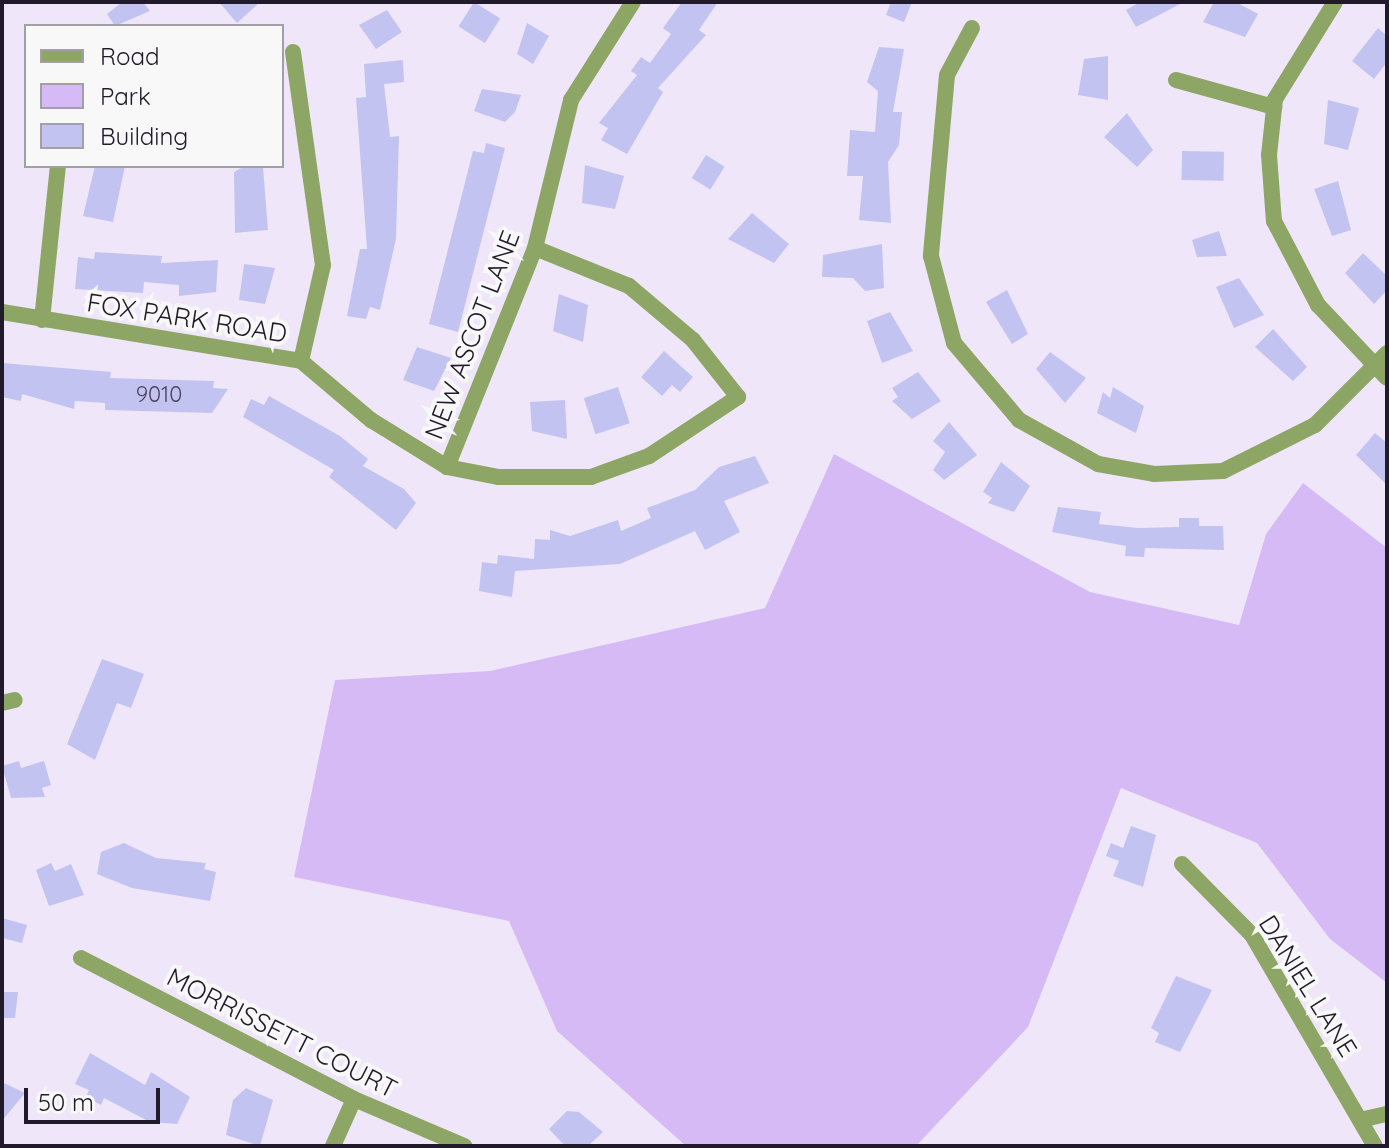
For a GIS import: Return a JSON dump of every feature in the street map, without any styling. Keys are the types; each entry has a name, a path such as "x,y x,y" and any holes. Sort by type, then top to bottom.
{"street":[{"path":"1335,2 1303,44 1274,107 1270,188 1284,252 1318,305 1381,373"},
{"name":"NEW ASCOT LANE","path":"447,467 535,248 571,100 627,4"},
{"path":"972,28 945,86 931,256 954,343 1019,420 1098,464 1154,474 1223,471 1315,425 1381,373 1387,353"},
{"path":"293,52 323,265 301,361"},
{"path":"1176,80 1274,107"},
{"path":"42,320 58,168"},
{"name":"FOX PARK ROAD","path":"2,312 301,361 371,420 447,467 499,477 591,477 649,456 738,397 693,340 629,286 535,248"},
{"name":"DANIEL LANE","path":"1182,864 1252,935 1375,1146"},
{"name":"MORRISSETT COURT","path":"81,958 354,1099 464,1146"},
{"path":"333,1146 354,1099"},
{"path":"1360,1120 1387,1114"}],"green space":[{"path":"834,454 1090,592 1239,625 1266,534 1303,483 1387,548 1387,983 1330,939 1257,843 1121,788 1028,1027 916,1146 686,1146 557,1031 509,921 294,877 335,680 490,671 765,608"}],"building":[{"path":"122,2 143,2 150,11 120,24 114,24 107,14"},
{"path":"219,2 260,2 237,23"},
{"path":"474,2 500,18 485,43 459,27"},
{"path":"682,2 718,2 699,30 706,35 658,88 663,92 627,154 601,140 608,128 599,123 637,75 631,71 641,57 650,63 671,34 663,28"},
{"path":"891,2 912,2 904,22 886,15"},
{"path":"1140,2 1184,2 1136,27 1126,10"},
{"path":"1214,2 1236,2 1258,14 1245,37 1203,22"},
{"path":"387,10 402,32 376,49 359,25"},
{"path":"527,23 549,36 533,64 517,54"},
{"path":"1378,28 1387,36 1387,62 1374,79 1352,61"},
{"path":"879,47 904,49 893,112 902,112 899,145 888,162 891,223 859,220 863,176 847,176 850,130 875,132 878,91 867,82"},
{"path":"1108,56 1108,100 1078,95 1084,59"},
{"path":"403,60 404,82 384,84 390,137 399,136 396,239 380,310 370,307 366,319 347,316 360,249 367,249 356,98 366,97 364,64"},
{"path":"482,89 521,95 515,112 505,122 474,111"},
{"path":"1328,100 1359,108 1348,150 1324,144"},
{"path":"1127,113 1153,150 1137,167 1104,137"},
{"path":"486,143 505,148 458,332 429,324 473,151 484,153"},
{"path":"1182,151 1224,152 1223,181 1181,180"},
{"path":"706,155 725,167 710,190 692,178"},
{"path":"585,165 624,176 615,209 582,203"},
{"path":"95,168 125,168 113,222 83,216"},
{"path":"241,168 263,168 268,230 235,233 234,172"},
{"path":"1338,181 1351,230 1332,236 1314,189"},
{"path":"752,213 789,244 774,263 728,239"},
{"path":"1219,231 1227,256 1197,257 1192,240"},
{"path":"882,244 884,288 865,291 853,278 822,277 823,255"},
{"path":"95,252 162,256 161,263 218,260 216,292 179,296 179,285 144,282 143,293 75,289 78,257 94,259"},
{"path":"1363,253 1387,276 1387,290 1374,304 1345,273"},
{"path":"244,264 275,268 265,304 239,300"},
{"path":"1239,278 1264,315 1234,328 1216,287"},
{"path":"1007,290 1028,334 1012,344 986,302"},
{"path":"559,294 588,305 583,342 553,331"},
{"path":"890,312 913,351 882,363 867,321"},
{"path":"1273,329 1307,367 1293,381 1255,347"},
{"path":"417,347 451,358 434,391 403,380"},
{"path":"664,351 693,377 680,392 672,385 662,396 641,377"},
{"path":"1050,352 1086,378 1065,403 1036,369"},
{"path":"2,363 111,372 110,378 214,381 213,388 228,389 212,413 105,410 105,403 75,401 74,409 22,394 21,401 2,397"},
{"path":"918,372 941,401 912,419 892,401 898,397 892,388"},
{"path":"618,387 630,423 596,434 584,398"},
{"path":"1113,387 1144,406 1136,433 1097,413 1103,392 1110,398"},
{"path":"269,396 340,436 368,459 363,466 404,489 416,503 396,530 329,477 334,470 243,417 251,399 264,405"},
{"path":"565,400 567,439 532,431 530,402"},
{"path":"949,422 977,455 944,480 933,470 945,452 933,441"},
{"path":"1375,433 1387,443 1387,485 1356,455"},
{"path":"755,456 769,483 724,501 740,532 705,550 695,531 620,564 515,571 512,597 479,591 482,562 497,564 498,555 534,559 535,539 550,540 550,530 570,536 618,520 621,531 651,518 647,508 695,490 719,467"},
{"path":"1001,462 1030,486 1014,512 988,503 992,498 983,492"},
{"path":"1058,507 1101,512 1099,524 1138,528 1179,527 1179,518 1199,518 1199,526 1223,526 1224,550 1145,548 1144,557 1125,556 1126,546 1052,532"},
{"path":"102,659 144,674 131,708 117,703 95,760 67,744"},
{"path":"19,761 21,768 44,761 51,785 42,788 45,797 11,798 2,766"},
{"path":"1131,826 1156,835 1143,887 1113,876 1119,861 1106,856 1111,843 1123,848"},
{"path":"124,843 156,858 206,863 204,869 216,872 210,901 132,888 97,874 101,852"},
{"path":"51,863 55,871 71,864 84,895 49,906 36,870"},
{"path":"2,918 27,925 22,943 2,938"},
{"path":"1176,976 1212,990 1180,1052 1155,1042 1159,1033 1151,1028"},
{"path":"2,992 18,992 15,1018 2,1018"},
{"path":"90,1053 145,1085 151,1072 190,1097 177,1124 150,1122 104,1098 101,1105 86,1097 89,1090 75,1084"},
{"path":"2,1082 25,1093 2,1121"},
{"path":"246,1088 273,1100 260,1146 226,1135 233,1100"},
{"path":"567,1111 579,1112 603,1132 588,1146 565,1146 549,1129"}]}
